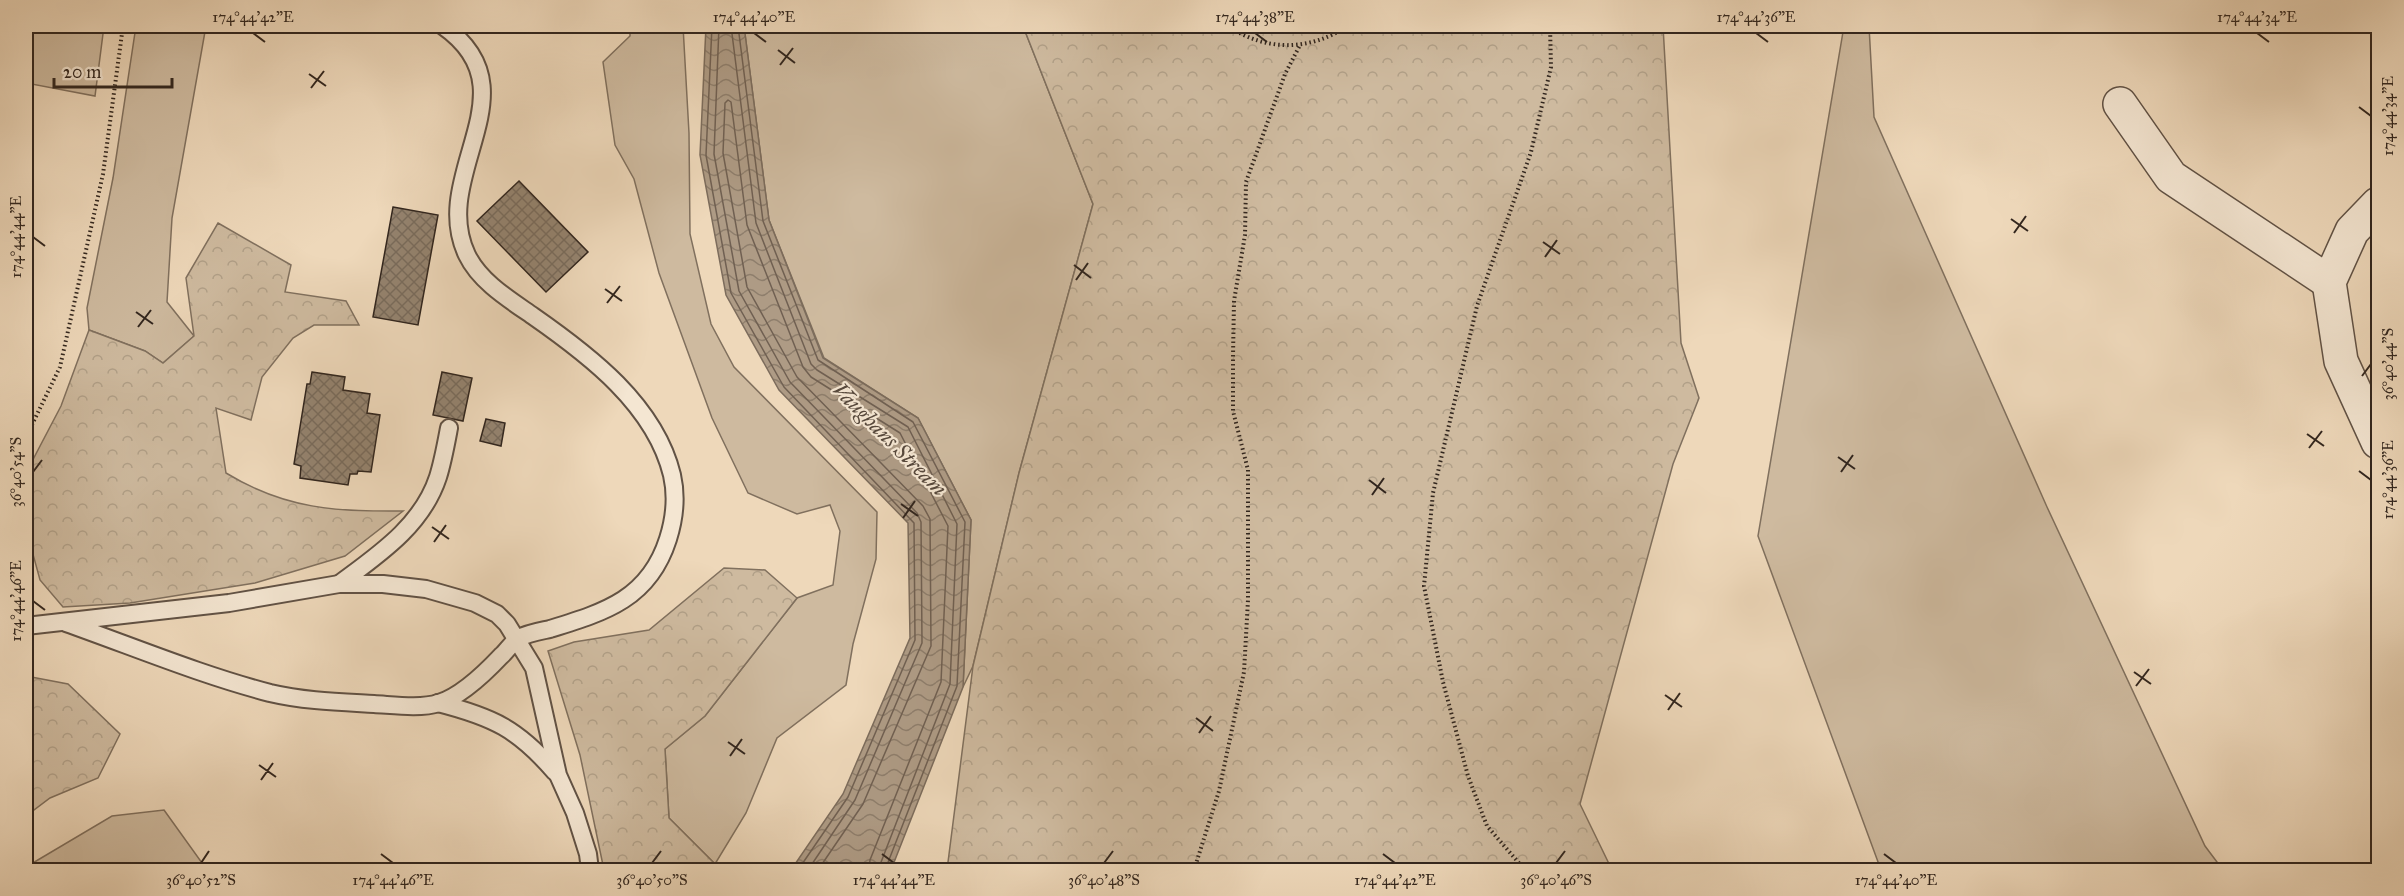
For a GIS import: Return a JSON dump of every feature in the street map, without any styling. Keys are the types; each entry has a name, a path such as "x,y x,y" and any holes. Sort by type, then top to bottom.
{"street":[{"path":"2120,104 2171,177 2329,282"},
{"path":"2379,204 2352,231 2329,282 2341,361 2379,442"}],"lane":[{"path":"438,703 484,672 518,638 590,617 633,594 647,580 659,562 673,523 675,500 665,454 652,427 630,400 586,354 492,284 476,269 466,254 460,236 459,207 467,156 482,110 484,91 481,73 472,56 443,26"},
{"path":"339,584 395,542 413,521 437,479 449,428"},
{"path":"26,626 229,603 339,584 383,584 454,595 497,614 518,638 534,668 558,775 575,813 588,854 590,870"},
{"path":"66,623 271,693 307,700 398,705 438,703 491,719 516,732 536,749 558,775"}],"path":[{"path":"26,437 60,368 103,174 123,26"},
{"path":"1228,26 1258,42 1275,46 1300,45 1323,39 1348,26"},
{"path":"1525,870 1487,826 1468,776 1443,682 1424,586 1433,493 1477,306 1531,152 1551,67 1550,26"},
{"path":"1194,870 1219,791 1244,672 1248,600 1248,470 1233,411 1233,301 1245,235 1246,182 1285,74 1300,45"}],"green space":[{"path":"26,26 104,26 95,96 26,83"},
{"path":"136,26 206,26 172,218 167,302 194,336 163,363 145,351 89,330 87,308 113,178"},
{"path":"630,26 683,26 689,133 690,234 711,324 734,367 877,512 876,559 853,644 846,685 777,738 746,813 715,864 669,818 665,749 705,716 797,598 833,585 840,531 830,505 797,514 748,493 712,418 659,273 634,179 615,145 603,62 630,36"},
{"path":"744,26 1023,26 1093,204 1019,473 973,666 963,687 971,520 918,418 824,358 769,220"},
{"path":"1023,26 1663,26 1681,343 1699,398 1673,464 1580,804 1612,870 947,870 973,666 1019,473 1093,204"},
{"path":"1844,26 1869,26 1874,117 2047,507 2205,846 2223,870 1881,870 1758,536"},
{"path":"218,223 291,265 285,292 346,301 359,325 314,325 293,338 262,377 251,420 216,408 226,473 269,494 312,506 356,511 403,511 345,556 255,583 130,603 63,607 40,580 31,547 27,471 61,406 89,330 145,351 163,363 194,336 186,278"},
{"path":"724,568 765,570 797,598 705,716 665,749 669,818 715,864 707,870 604,870 580,755 548,651 574,642 649,630"},
{"path":"26,676 68,684 120,734 98,778 50,798 26,816"},
{"path":"164,810 207,870 26,870 26,867 112,816"},
{"path":"294,864 380,870 207,870 251,865"}],"water":[{"name":"Vaughans Stream","path":"706,26 744,26 769,220 823,358 918,418 971,520 963,687 891,870 791,870 843,794 910,638 908,523 779,390 726,295 700,155"}],"building":[{"path":"519,181 588,252 546,292 477,221"},
{"path":"393,207 438,215 418,325 373,317"},
{"path":"312,372 345,377 343,390 370,394 367,413 380,415 371,472 358,471 357,474 350,474 348,485 300,478 301,466 294,464 307,384 310,384"},
{"path":"442,372 472,378 463,421 433,415"},
{"path":"486,419 505,423 501,446 480,441"}]}
